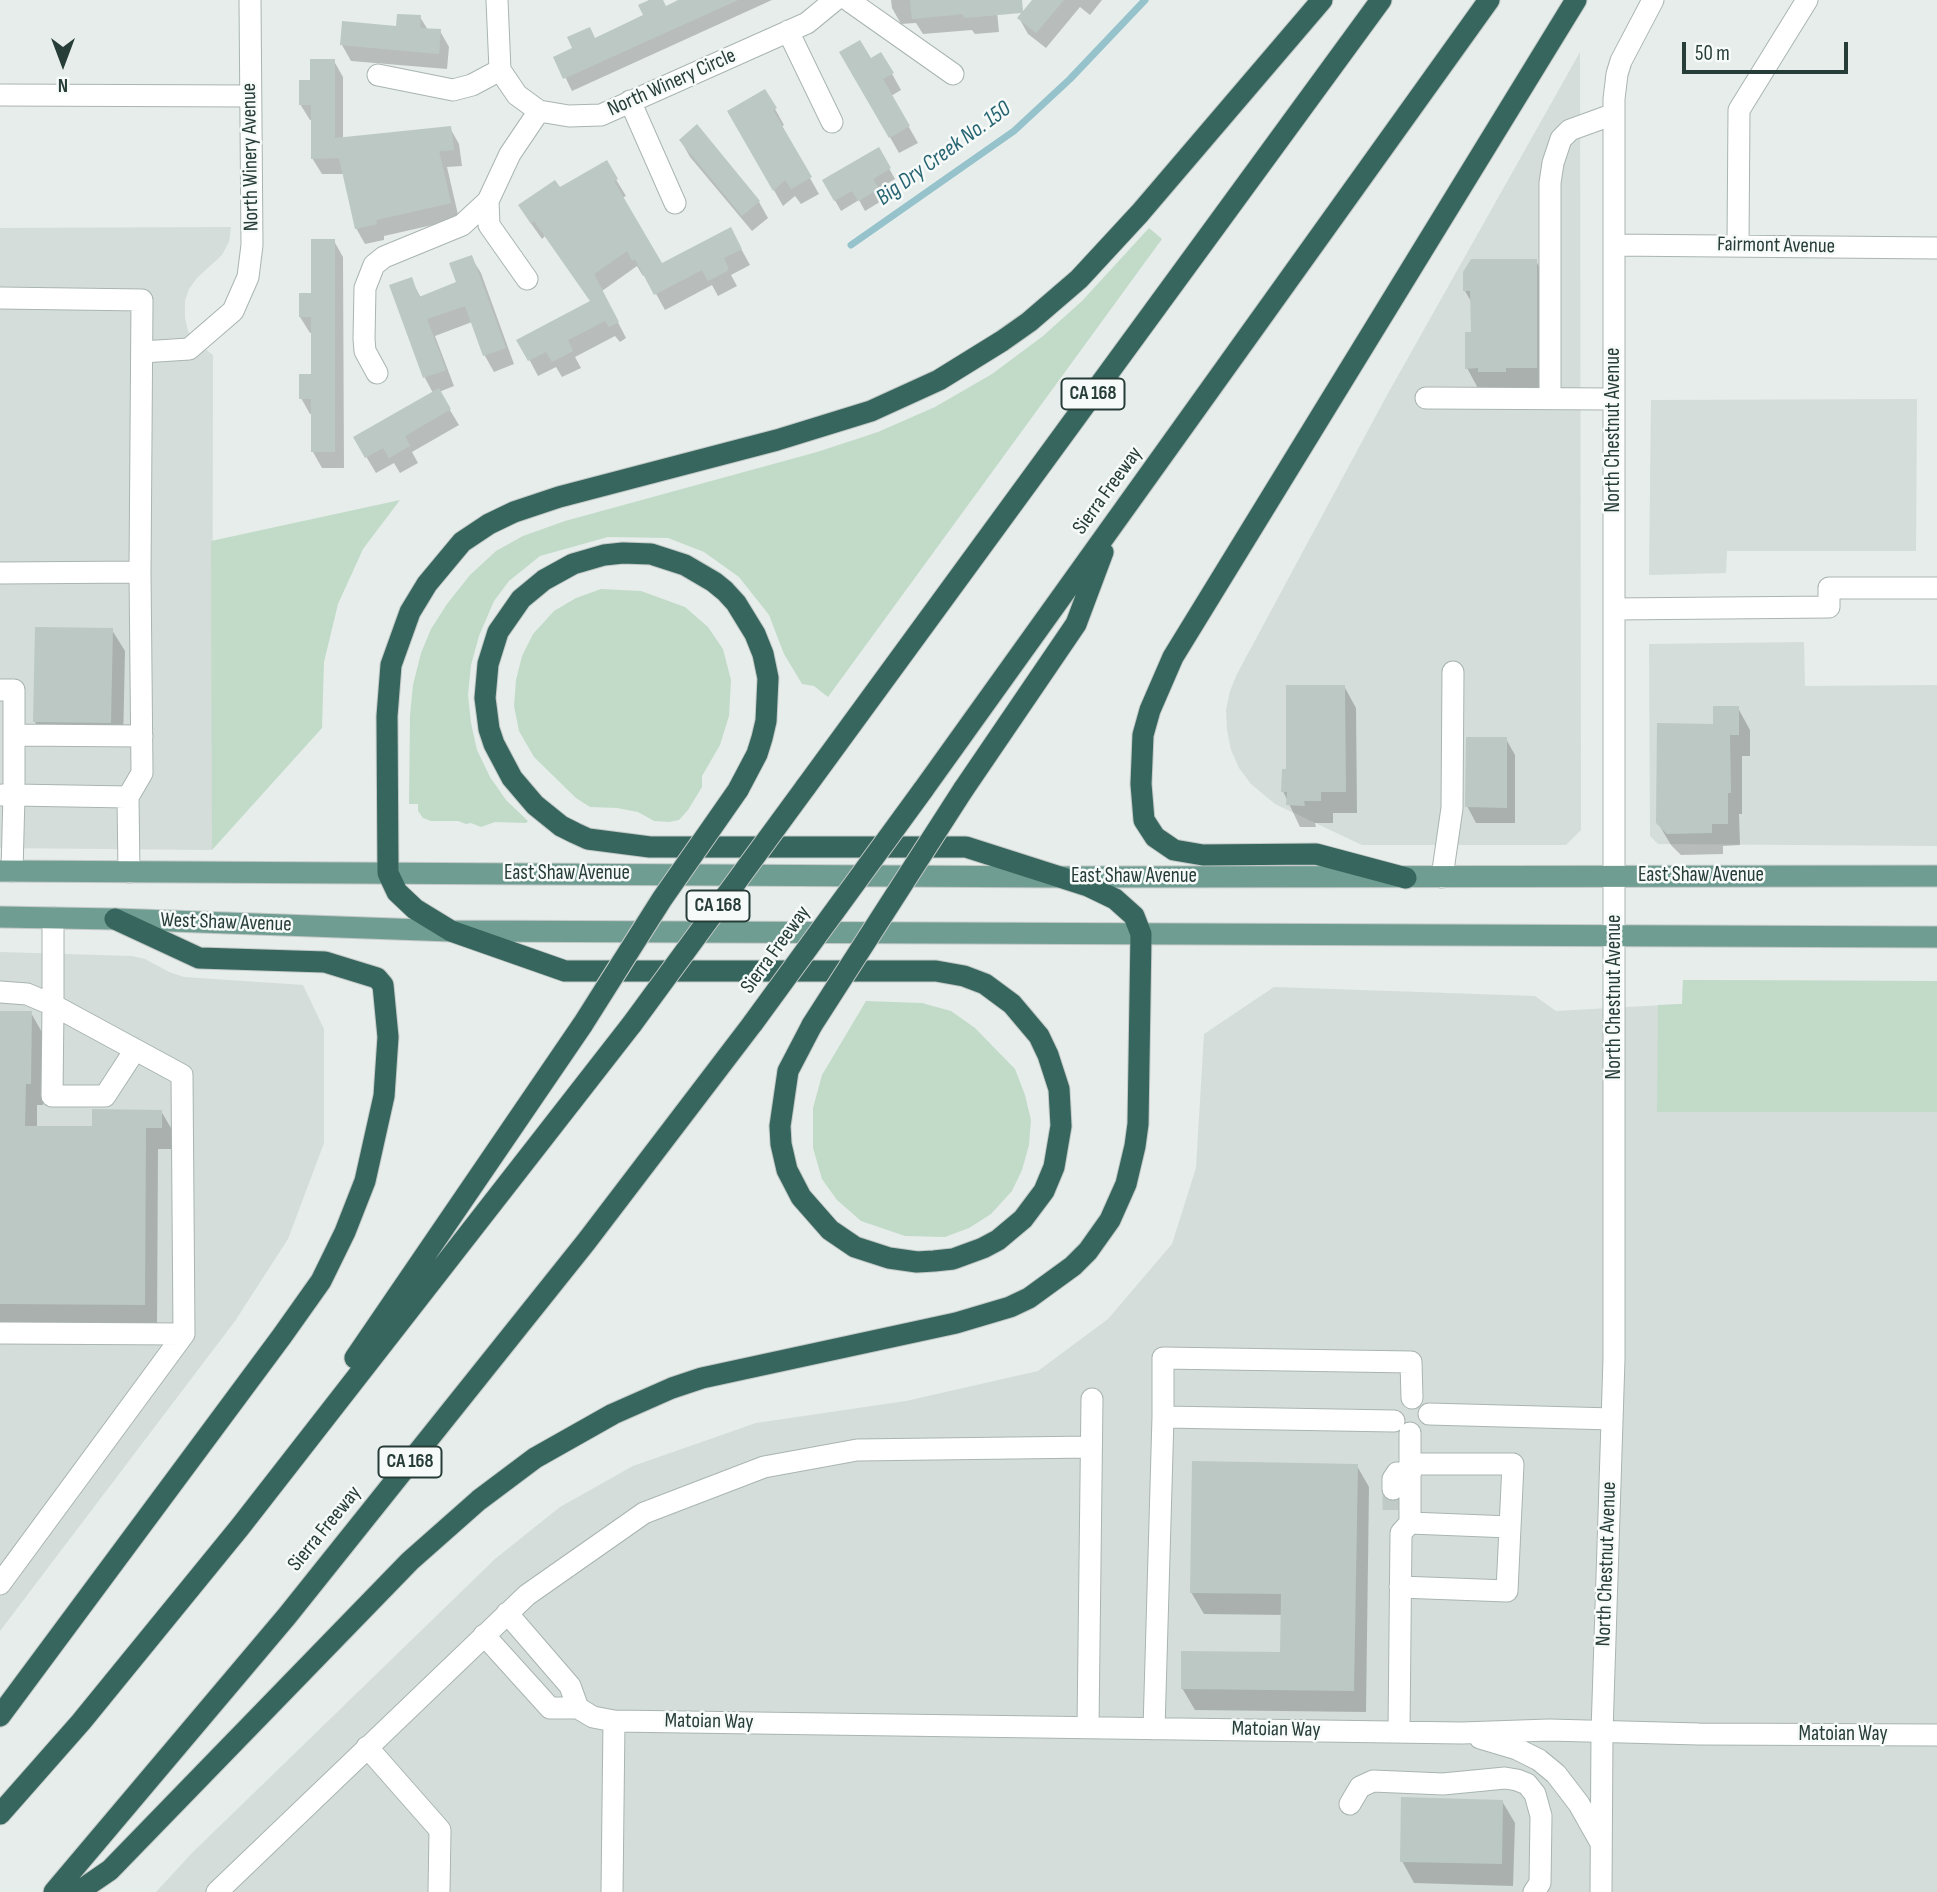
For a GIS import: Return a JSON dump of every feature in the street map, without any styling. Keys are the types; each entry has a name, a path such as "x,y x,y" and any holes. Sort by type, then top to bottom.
{"highway":[{"path":"1112,527 1076,624 963,790 812,1025 788,1071 779,1125 787,1170 801,1197 831,1230 855,1247 902,1260 953,1259 983,1248 1023,1219 1044,1191 1054,1167 1061,1126 1059,1089 1039,1036 1012,1004 985,984 964,976 936,971 565,971 451,931 415,909 397,892 388,873 387,716 391,665 410,612 427,584 462,542 489,524 530,506 871,411 905,397 972,361 1028,322 1079,279 1140,213 1322,0"},
{"name":"CA 168","path":"0,1814 81,1722 240,1527 632,1024 1381,0"},
{"name":"Sierra Freeway","path":"54,1892 287,1616 586,1242 753,1023 1489,0"},
{"path":"1406,878 1316,854 1203,855 1174,850 1154,836 1144,820 1140,784 1143,735 1150,709 1173,657 1576,0"},
{"path":"78,1892 110,1870 410,1561 479,1500 535,1458 613,1414 672,1388 735,1370 984,1316 1029,1298 1073,1266 1088,1251 1110,1220 1126,1184 1135,1146 1139,1094 1141,934 1134,916 1115,899 1064,877 966,847 650,847 588,839 561,826 512,778 503,764 489,729 485,698 488,664 498,632 521,599 544,580 573,564 604,555 623,553 651,554 685,565 714,582 736,603 755,634 763,654 768,678 766,721 757,754 737,790 662,899 583,1024 240,1527"},
{"path":"0,1716 321,1281 345,1232 365,1181 384,1096 388,1037 383,985 377,978 325,962 199,958 115,919"}],"main road":[{"path":"6,871 129,872"},
{"name":"East Shaw Avenue","path":"129,872 1406,878 1937,876"},
{"name":"West Shaw Avenue","path":"0,917 451,931"},
{"path":"451,931 1937,937"}],"street":[{"name":"North Winery Avenue","path":"142,352 189,349 233,311 245,285 251,257 250,0"},
{"path":"377,373 365,351 364,339 365,288 374,265 384,257 462,225 488,201 510,154 540,111 517,95 500,70 497,0"},
{"name":"North Winery Circle","path":"540,111 569,116 601,115 807,23 835,0"},
{"path":"848,0 953,74"},
{"name":"North Chestnut Avenue","path":"1601,1892 1602,1732 1612,1419 1615,937 1614,114 1615,87 1621,61 1653,0"},
{"path":"1738,245 1739,110 1807,0"},
{"path":"789,31 832,122"},
{"path":"378,75 453,90 472,85 500,70"},
{"path":"0,95 250,96"},
{"path":"630,101 675,203"},
{"path":"1550,398 1550,183 1553,163 1561,139 1570,130 1614,114"},
{"path":"488,201 489,225 527,279"},
{"name":"Fairmont Avenue","path":"1614,245 1937,248"},
{"path":"0,299 142,300 142,773 128,797 129,872"},
{"path":"1426,398 1614,399"},
{"path":"0,573 140,572"},
{"path":"1615,609 1829,607 1829,588 1937,588"},
{"path":"1442,877 1452,808 1453,672"},
{"path":"0,690 14,690 14,735 7,795 6,871"},
{"path":"14,735 142,736"},
{"path":"7,795 128,797"},
{"path":"53,918 52,1096 105,1096 135,1050"},
{"path":"0,992 27,994 182,1075 184,1334 0,1584"},
{"path":"0,1333 184,1334"},
{"path":"1154,1728 1163,1358 1411,1362 1412,1398"},
{"path":"1163,1417 1402,1427 1422,1430 1429,1414 1423,1403 1412,1398 1397,1405 1402,1427 1411,1468 1401,1524 1399,1731"},
{"path":"1088,1727 1092,1399"},
{"path":"1429,1414 1612,1419"},
{"path":"217,1892 527,1595 644,1513 764,1467 857,1450 1091,1447"},
{"path":"1393,1489 1393,1479 1397,1473 1411,1468 1513,1464 1507,1591 1400,1587"},
{"path":"1401,1524 1510,1527"},
{"path":"507,1613 570,1686 579,1708"},
{"name":"Matoian Way","path":"484,1635 550,1708 579,1708 593,1717 614,1721 1462,1733 1549,1730 1937,1735"},
{"path":"612,1892 614,1721"},
{"path":"1462,1733 1517,1749 1539,1760 1556,1774 1579,1804 1602,1845"},
{"path":"367,1747 440,1830 439,1892"},
{"path":"1350,1804 1360,1787 1373,1781 1443,1784 1505,1778 1527,1784 1535,1794 1541,1816 1540,1883 1534,1892"}],"shaded area":[{"path":"1580,52 1581,830 1566,845 1362,845 1275,804 1251,784 1239,768 1231,750 1226,710 1230,691 1386,397"},
{"path":"231,227 229,242 222,255 197,278 185,301 188,331 193,339 213,355 212,850 0,848 0,228"},
{"path":"1917,399 1916,551 1727,551 1726,573 1649,575 1651,400"},
{"path":"1804,642 1805,686 1937,685 1937,846 1658,844 1650,836 1649,644"},
{"path":"0,952 132,956 184,977 303,985 324,1029 324,1143 288,1239 235,1321 0,1631"},
{"path":"1683,980 1937,981 1937,1892 156,1892 192,1853 495,1559 560,1507 633,1466 756,1423 906,1401 1038,1371 1108,1319 1172,1244 1196,1168 1204,1034 1274,987 1535,996 1556,1011 1682,1004"}],"green space":[{"path":"1149,228 1162,239 828,697 814,686 802,684 784,654 769,615 739,577 704,552 668,538 608,537 540,556 509,581 494,601 479,636 471,665 468,695 477,750 490,777 506,800 528,821 495,822 481,827 458,821 431,821 423,818 418,811 418,804 409,804 410,715 413,685 421,653 431,629 447,604 470,575 496,551 523,536 565,521 817,452 878,432 935,407 992,374 1043,336 1082,301"},
{"path":"400,500 363,549 338,604 324,662 322,728 212,850 211,541"},
{"path":"601,589 641,591 685,607 708,627 723,649 731,680 729,716 720,745 702,776 702,787 679,820 654,821 638,812 590,807 576,798 534,757 519,731 514,706 516,680 522,656 533,634 554,611 576,598"},
{"path":"1683,980 1937,981 1937,1112 1657,1112 1658,1005 1682,1004"},
{"path":"866,1001 922,1003 951,1011 975,1028 1015,1069 1031,1120 1029,1145 1022,1170 1012,1191 991,1214 969,1228 945,1237 905,1236 861,1221 837,1200 822,1179 813,1148 813,1108 822,1075"}],"building":[{"path":"649,0 663,0 666,6 678,0 738,0 563,79 553,57 572,48 567,37 590,27 595,38 643,15 638,5"},
{"path":"910,0 1022,0 1023,11 1032,0 1064,0 1036,33 1017,18 1021,13 964,18 963,14 912,19"},
{"path":"397,14 421,15 420,28 441,29 439,54 340,45 342,21 396,26"},
{"path":"860,40 871,58 881,52 894,73 883,79 910,126 889,138 839,52"},
{"path":"310,59 335,59 335,138 451,126 454,150 439,151 451,203 376,220 377,224 355,229 339,158 311,159 311,105 299,105 299,80 310,80"},
{"path":"765,89 777,108 773,110 812,177 791,189 785,180 773,191 727,111"},
{"path":"697,124 760,201 742,216 679,140"},
{"path":"879,147 891,168 873,179 879,189 858,201 852,191 834,201 822,180"},
{"path":"607,160 618,179 614,181 662,263 731,227 742,249 724,258 729,270 708,281 702,270 654,295 635,259 632,261 627,251 594,274 619,322 609,327 605,321 568,340 573,351 552,362 546,352 528,361 516,340 590,301 534,221 531,224 518,205 555,180 560,187"},
{"path":"311,239 335,239 335,452 311,452 311,399 299,399 299,374 311,374 311,317 299,317 299,293 311,293"},
{"path":"472,255 506,348 483,356 465,306 427,319 446,370 423,378 389,285 412,277 419,297 456,282 449,263"},
{"path":"1471,259 1537,259 1537,368 1506,368 1506,372 1465,369 1465,332 1471,332 1470,291 1463,291 1463,272"},
{"path":"439,388 451,409 405,436 410,446 389,458 383,448 365,458 353,437"},
{"path":"35,627 113,628 111,723 33,722"},
{"path":"1286,685 1345,685 1346,792 1321,792 1321,801 1304,801 1305,806 1286,805 1287,792 1281,792 1282,769 1286,769"},
{"path":"1713,706 1739,706 1739,735 1730,735 1731,793 1728,793 1728,824 1712,824 1712,833 1667,834 1656,823 1657,723 1713,724"},
{"path":"1466,737 1507,737 1507,808 1465,807"},
{"path":"0,1011 32,1011 31,1084 26,1084 25,1126 92,1126 92,1109 162,1110 162,1128 146,1128 145,1305 0,1304"},
{"path":"1192,1461 1358,1464 1354,1691 1181,1689 1181,1651 1280,1652 1281,1594 1190,1593"},
{"path":"1401,1797 1503,1800 1502,1864 1400,1862"}],"waterway":[{"name":"Big Dry Creek No. 150","path":"851,245 1014,131 1070,79 1145,0"}],"tunnel":[{"path":"1393,1489 1393,1516"}]}
